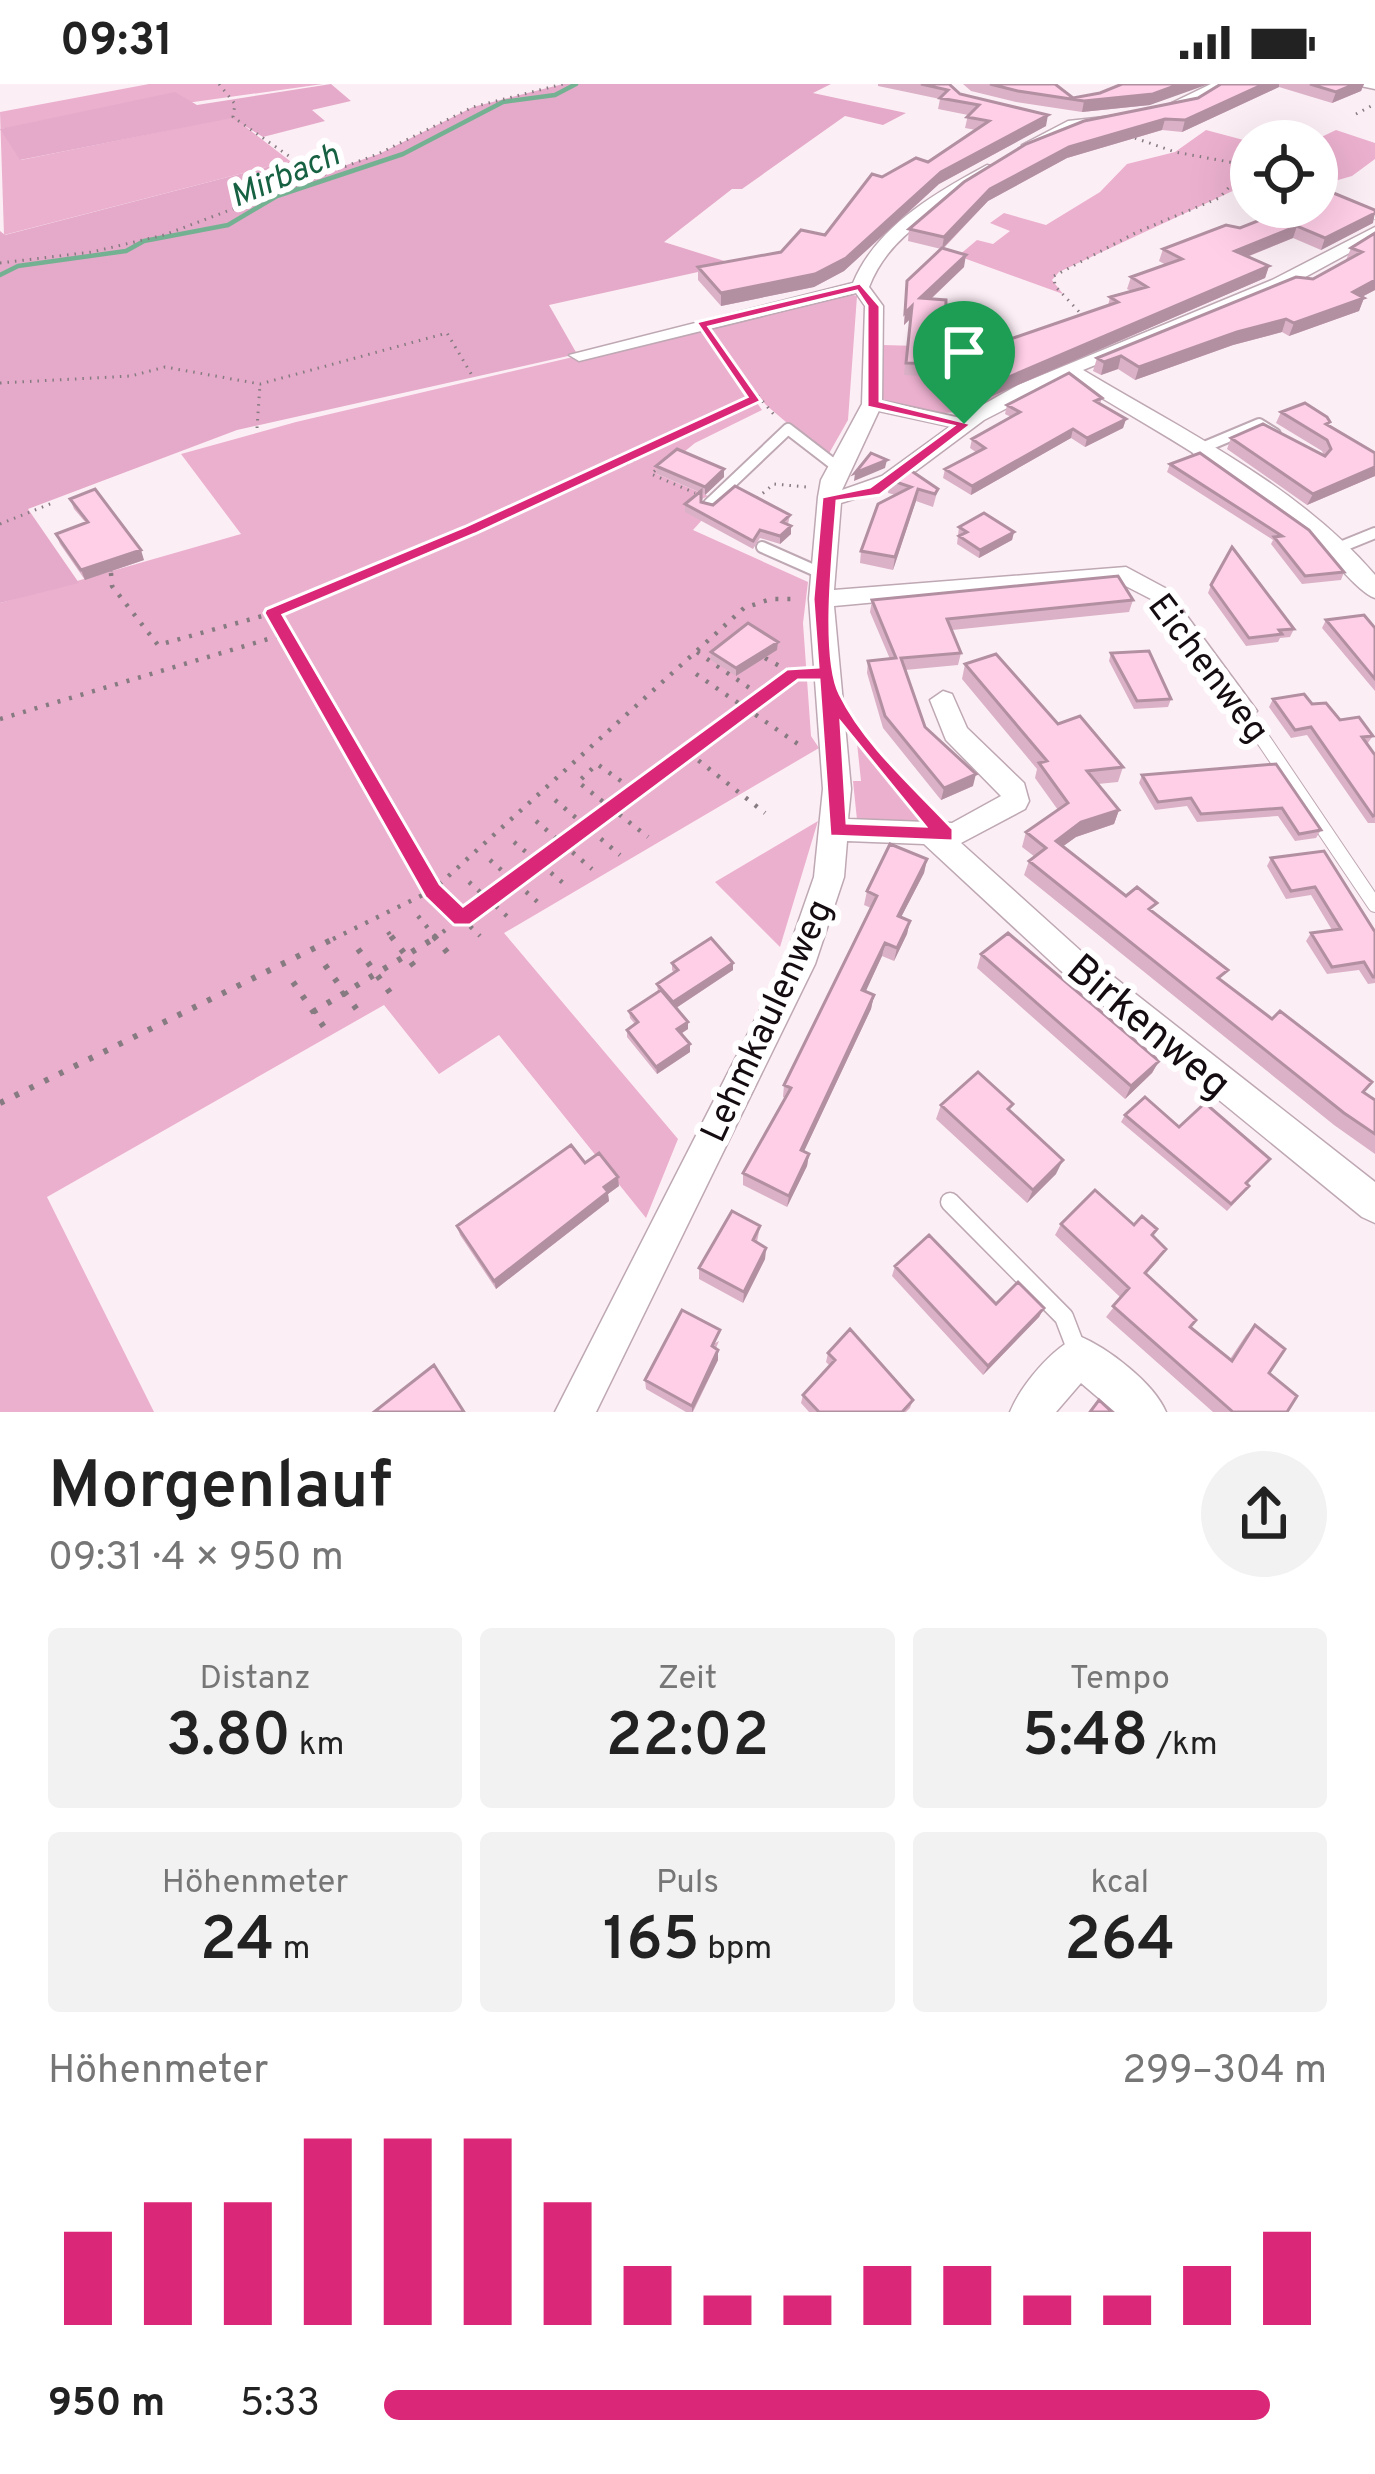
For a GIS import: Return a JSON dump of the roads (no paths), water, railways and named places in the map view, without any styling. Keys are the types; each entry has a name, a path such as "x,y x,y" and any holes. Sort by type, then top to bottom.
{"street":[{"path":"1039,114 1073,124 1130,122 1223,84"},
{"path":"1358,84 1375,85"},
{"path":"579,356 860,287 881,254 928,205 1073,124"},
{"path":"860,287 874,306 872,404 832,484 874,491 964,424 1067,369 1237,303 1375,232"},
{"path":"1067,369 1198,450 1338,548 1375,590"},
{"name":"Lehmkaulenweg","path":"575,1412 799,964 824,897 837,830 822,586 832,484"},
{"name":"Eichenweg","path":"822,586 1118,572 1142,580 1160,594 1244,711"},
{"path":"837,830 939,835 974,827 1015,801 1014,790 955,733 943,700"},
{"name":"Birkenweg","path":"939,835 1071,961 1375,1205"},
{"path":"1030,1412 1079,1356 1146,1412"}],"lane":[{"path":"1338,199 1375,215"},
{"path":"872,404 964,424"},
{"path":"1198,450 1259,424 1297,448"},
{"path":"711,502 788,429 832,484"},
{"path":"1338,548 1375,533"},
{"path":"762,548 822,586"},
{"name":"Eichenweg","path":"1244,711 1375,905"},
{"path":"950,1202 1064,1317 1079,1356"}],"waterway":[{"name":"Mirbach","path":"0,275 18,266 126,251 144,241 228,225 277,196 403,154 503,102 555,95 576,84"}]}
